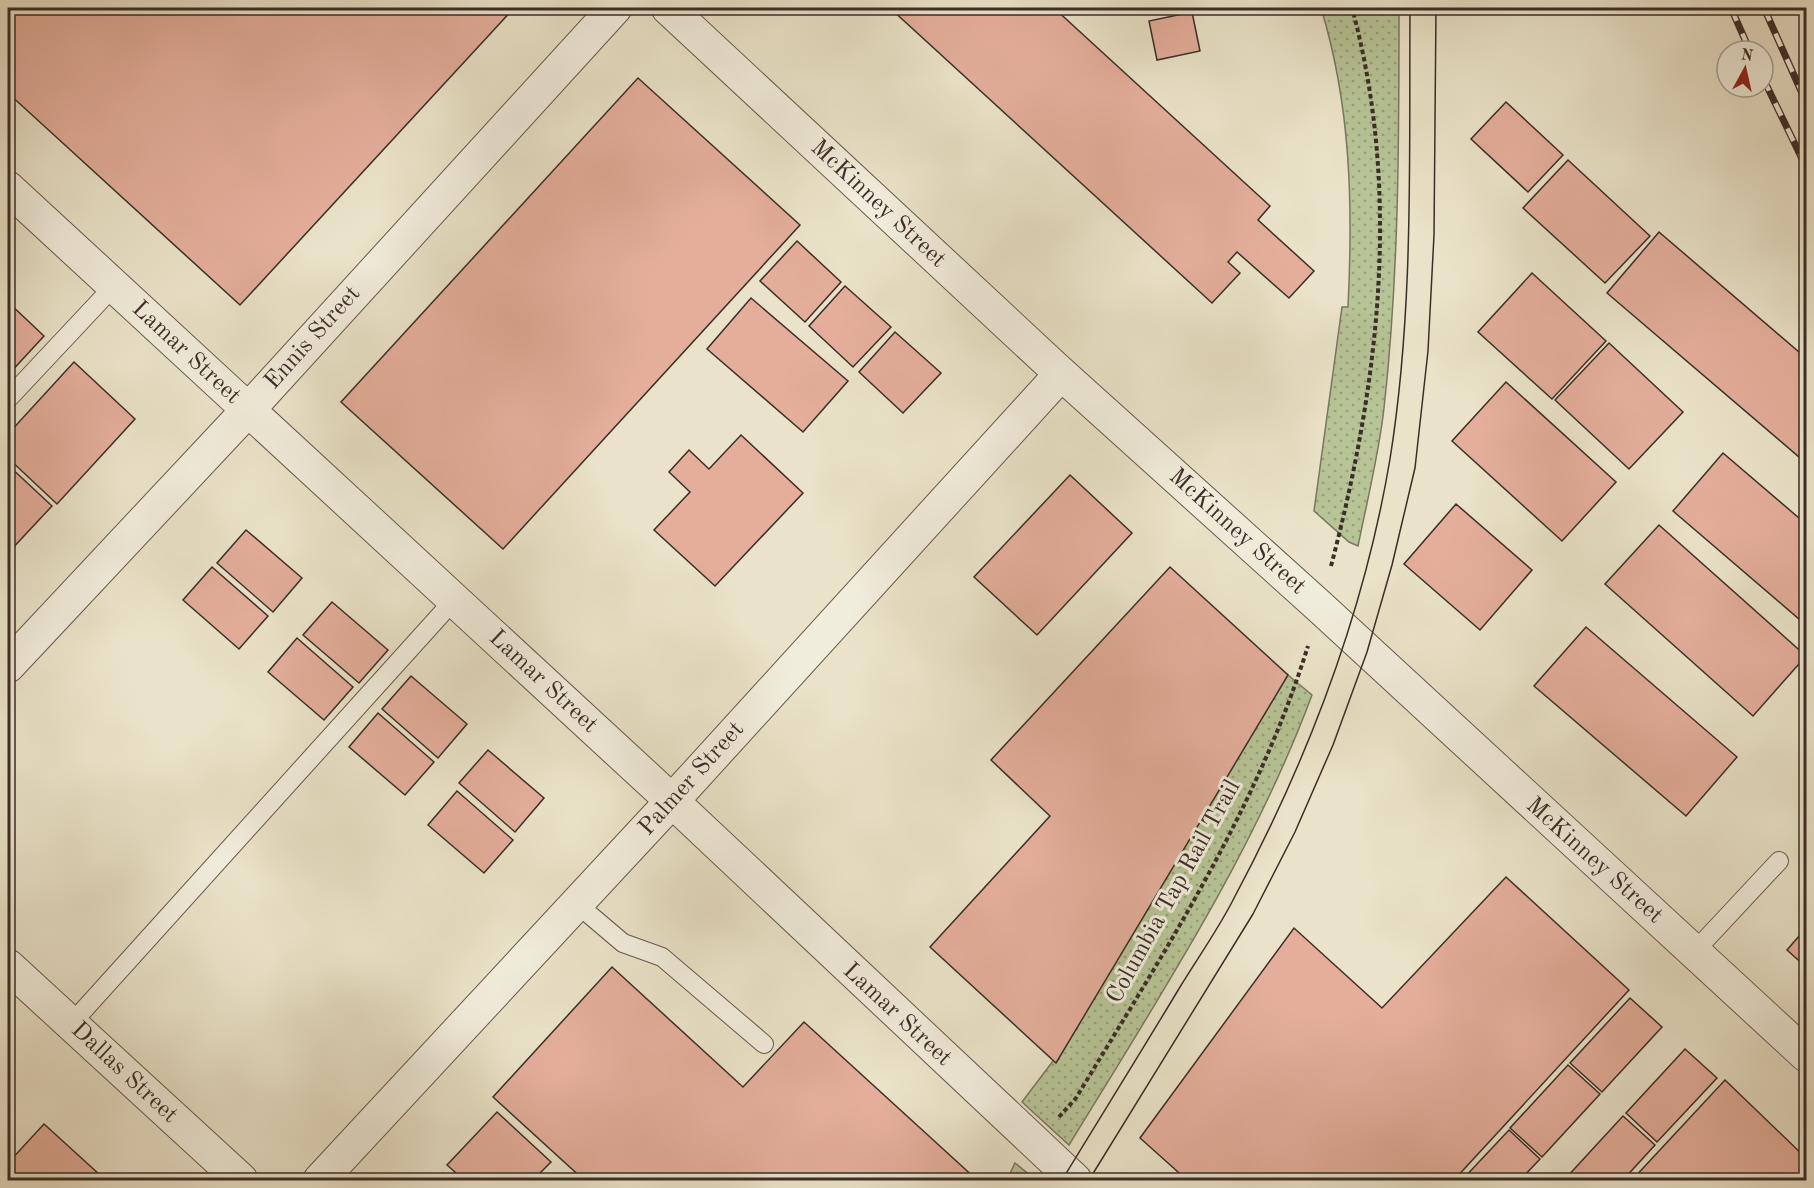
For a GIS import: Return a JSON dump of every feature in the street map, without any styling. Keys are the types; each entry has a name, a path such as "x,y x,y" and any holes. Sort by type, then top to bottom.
{"street":[{"name":"Ennis Street","path":"8,666 248,410 615,8"},
{"name":"McKinney Street","path":"668,8 1061,374 1320,607 1806,1054"},
{"name":"Lamar Street","path":"8,188 672,801 1075,1180"},
{"name":"Palmer Street","path":"320,1180 672,801 1061,374"},
{"name":"Dallas Street","path":"8,966 241,1180"}],"lane":[{"path":"8,399 114,286"},
{"path":"70,1024 454,600"},
{"path":"1694,952 1779,861"},
{"path":"577,903 623,943 662,957 764,1044"}],"path":[{"path":"1334,556 1359,452 1370,387 1382,209 1364,52 1352,8"},
{"name":"Columbia Tap Rail Trail","path":"1058,1119 1076,1098 1220,852 1257,781 1303,662"}],"green space":[{"path":"1321,8 1399,8 1397,208 1393,308 1379,443 1358,546 1349,542 1314,511 1342,307 1348,307 1350,231 1350,193 1344,119 1339,82"},
{"path":"1288,675 1312,695 1261,813 1201,926 1069,1145 1022,1102 1053,1061"},
{"path":"1015,1163 1036,1180 1007,1180"}],"building":[{"path":"8,8 514,8 240,305 8,93"},
{"path":"890,8 1054,8 1270,206 1258,220 1314,271 1289,298 1237,252 1228,262 1240,273 1212,303"},
{"path":"1192,12 1200,51 1157,60 1149,21"},
{"path":"638,78 800,225 503,549 341,402"},
{"path":"1506,102 1563,155 1528,192 1471,139"},
{"path":"1568,160 1650,236 1605,283 1523,208"},
{"path":"1659,232 1806,358 1806,463 1607,293"},
{"path":"797,241 841,282 805,322 760,281"},
{"path":"1532,273 1606,341 1552,399 1478,332"},
{"path":"845,286 891,327 853,367 809,326"},
{"path":"751,298 848,381 803,432 707,349"},
{"path":"8,302 44,336 8,375"},
{"path":"895,332 941,373 903,413 859,372"},
{"path":"1609,343 1683,412 1629,469 1555,400"},
{"path":"74,362 135,419 57,504 8,458 8,434"},
{"path":"1506,382 1616,482 1562,541 1452,441"},
{"path":"741,435 803,493 715,586 654,530 690,492 669,472 689,450 709,469"},
{"path":"1723,453 1806,524 1806,625 1673,511"},
{"path":"8,465 52,506 8,553"},
{"path":"1070,475 1132,533 1037,635 974,577"},
{"path":"1456,504 1532,570 1480,630 1404,564"},
{"path":"1659,525 1806,656 1753,716 1605,584"},
{"path":"246,530 302,578 273,612 217,563"},
{"path":"212,567 268,616 239,649 183,600"},
{"path":"1170,567 1288,675 1056,1063 930,947 1050,816 991,760"},
{"path":"332,602 388,650 359,683 303,635"},
{"path":"1586,627 1737,757 1686,816 1534,686"},
{"path":"297,638 353,687 324,720 268,672"},
{"path":"411,676 467,724 438,758 382,709"},
{"path":"378,713 434,762 405,795 349,747"},
{"path":"488,750 544,798 515,832 459,783"},
{"path":"457,791 513,840 484,873 428,825"},
{"path":"1506,877 1629,990 1454,1180 1187,1180 1140,1138 1294,928 1382,1008"},
{"path":"1806,928 1806,967 1787,950"},
{"path":"612,967 743,1087 804,1022 977,1180 584,1180 493,1097"},
{"path":"1630,998 1662,1027 1602,1092 1570,1063"},
{"path":"1685,1049 1717,1078 1657,1142 1626,1113"},
{"path":"1568,1065 1600,1094 1542,1157 1510,1128"},
{"path":"1725,1080 1806,1158 1805,1180 1632,1180"},
{"path":"497,1112 551,1162 533,1180 464,1180 447,1165"},
{"path":"1623,1116 1655,1145 1623,1180 1565,1179"},
{"path":"44,1124 100,1175 95,1180 8,1180 8,1163"},
{"path":"1509,1130 1540,1159 1520,1180 1462,1180"},
{"path":"443,1173 452,1180 436,1180"}],"tram line":[{"path":"1062,1180 1213,934 1259,850 1308,742 1329,687 1365,574 1390,459 1403,347 1409,234 1410,8"},
{"path":"1089,1180 1253,914 1295,832 1333,745 1367,652 1392,565 1415,468 1428,351 1434,235 1436,8"}],"railway":[{"path":"1731,8 1745,39"},
{"path":"1764,8 1806,102"},
{"path":"1773,99 1806,167"}]}
